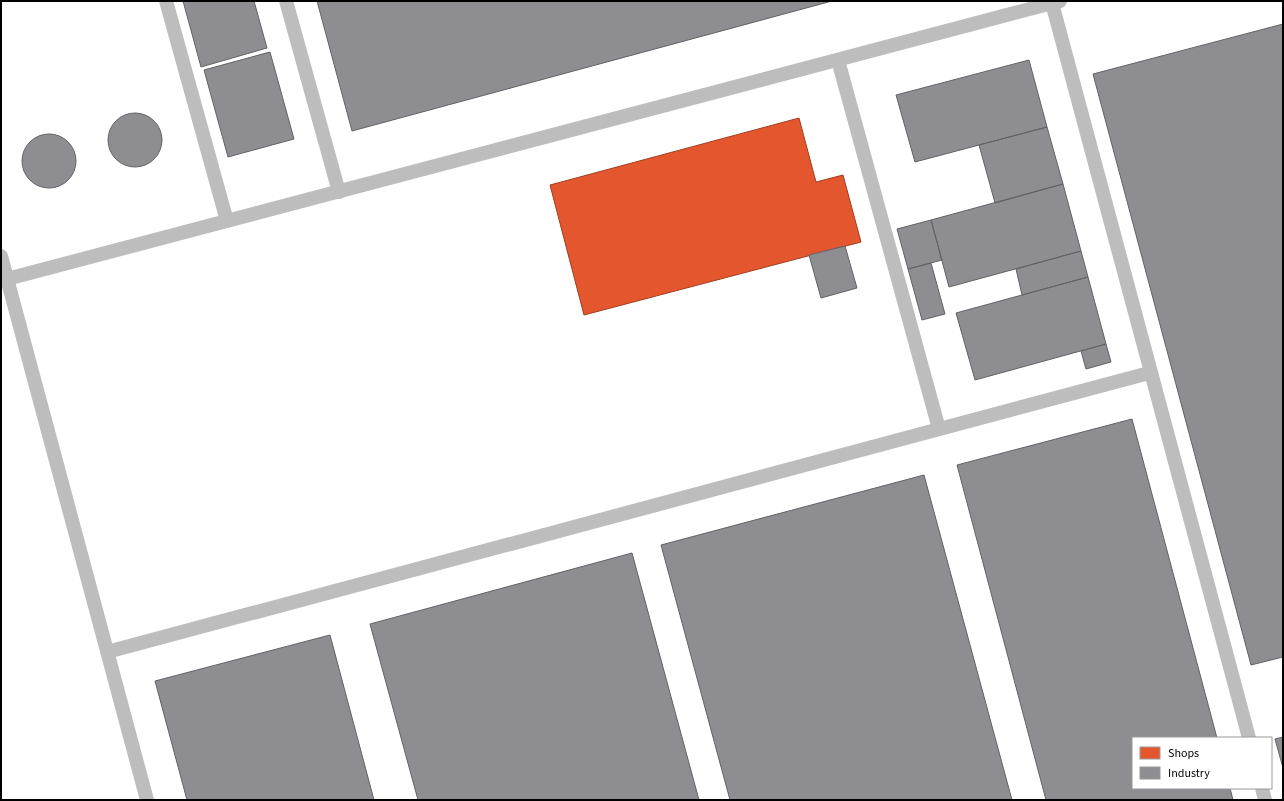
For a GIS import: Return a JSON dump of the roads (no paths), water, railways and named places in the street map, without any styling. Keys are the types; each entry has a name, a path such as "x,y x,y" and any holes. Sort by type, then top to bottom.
{"lane":[{"path":"166,1 227,221"},
{"path":"286,1 339,192"},
{"path":"7,279 1056,2 1149,373 1249,737"},
{"path":"838,60 939,429"},
{"path":"1,256 147,800"},
{"path":"108,652 1149,373"},
{"path":"1262,789 1265,800"}]}
